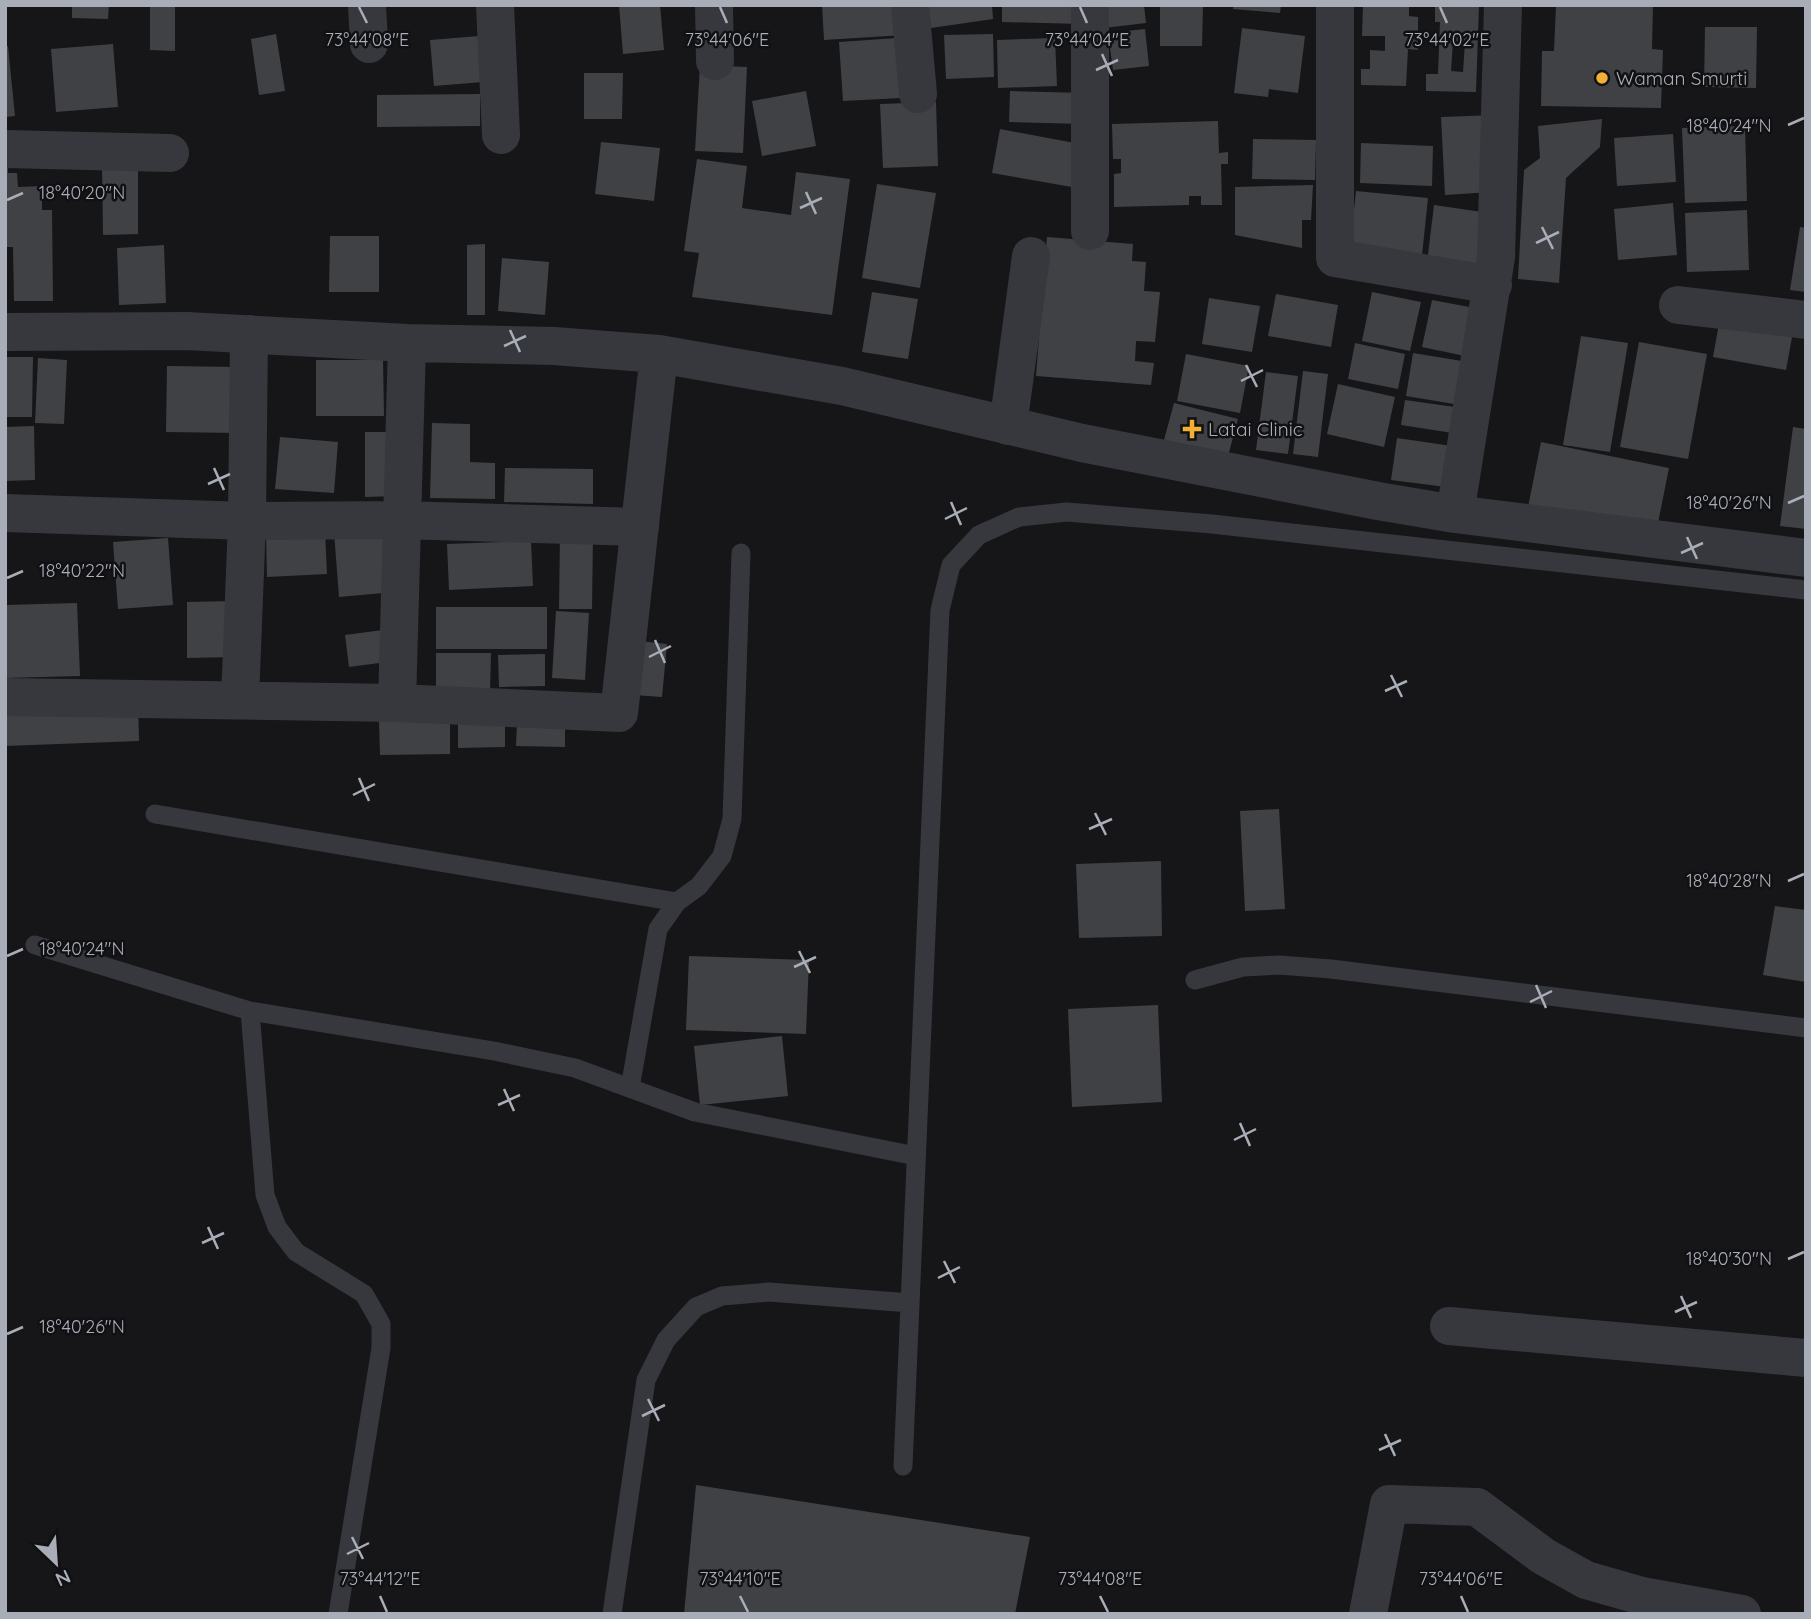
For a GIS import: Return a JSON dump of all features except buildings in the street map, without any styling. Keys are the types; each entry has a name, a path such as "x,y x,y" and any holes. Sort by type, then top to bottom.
{"street":[{"path":"367,5 369,44"},
{"path":"495,5 501,135"},
{"path":"714,5 715,61"},
{"path":"910,5 918,94"},
{"path":"1090,5 1090,230"},
{"path":"1335,5 1335,258 1493,285"},
{"path":"1455,514 1496,257 1503,5"},
{"path":"5,149 170,153"},
{"path":"1008,426 1031,256"},
{"path":"1678,305 1806,320"},
{"path":"5,332 187,331 407,343 554,346 659,354 842,386 1008,426 1378,502 1806,558"},
{"path":"240,700 247,521 249,334"},
{"path":"397,703 407,343"},
{"path":"5,697 397,703 619,713 659,354"},
{"path":"5,513 247,521 400,520 640,527"},
{"path":"1449,1326 1806,1358"},
{"path":"1368,1614 1389,1504 1477,1507 1543,1556 1586,1580 1642,1596 1742,1614"}],"lane":[{"path":"903,1466 940,610 951,565 979,535 1019,517 1066,512 1212,524 1806,590"},
{"path":"630,1088 658,929 677,902 699,886 722,856 732,819 741,553"},
{"path":"155,814 677,902"},
{"path":"35,946 250,1011 494,1051 575,1068 695,1112 916,1156"},
{"path":"1195,980 1243,967 1279,965 1331,969 1806,1028"},
{"path":"250,1011 265,1195 277,1227 296,1252 364,1294 381,1324 381,1348 338,1614"},
{"path":"612,1614 646,1380 666,1340 696,1307 722,1296 769,1292 910,1303"}],"place":[{"name":"Waman Smurti","path":"1602,78"},
{"name":"Latai Clinic","path":"1192,429"}]}
